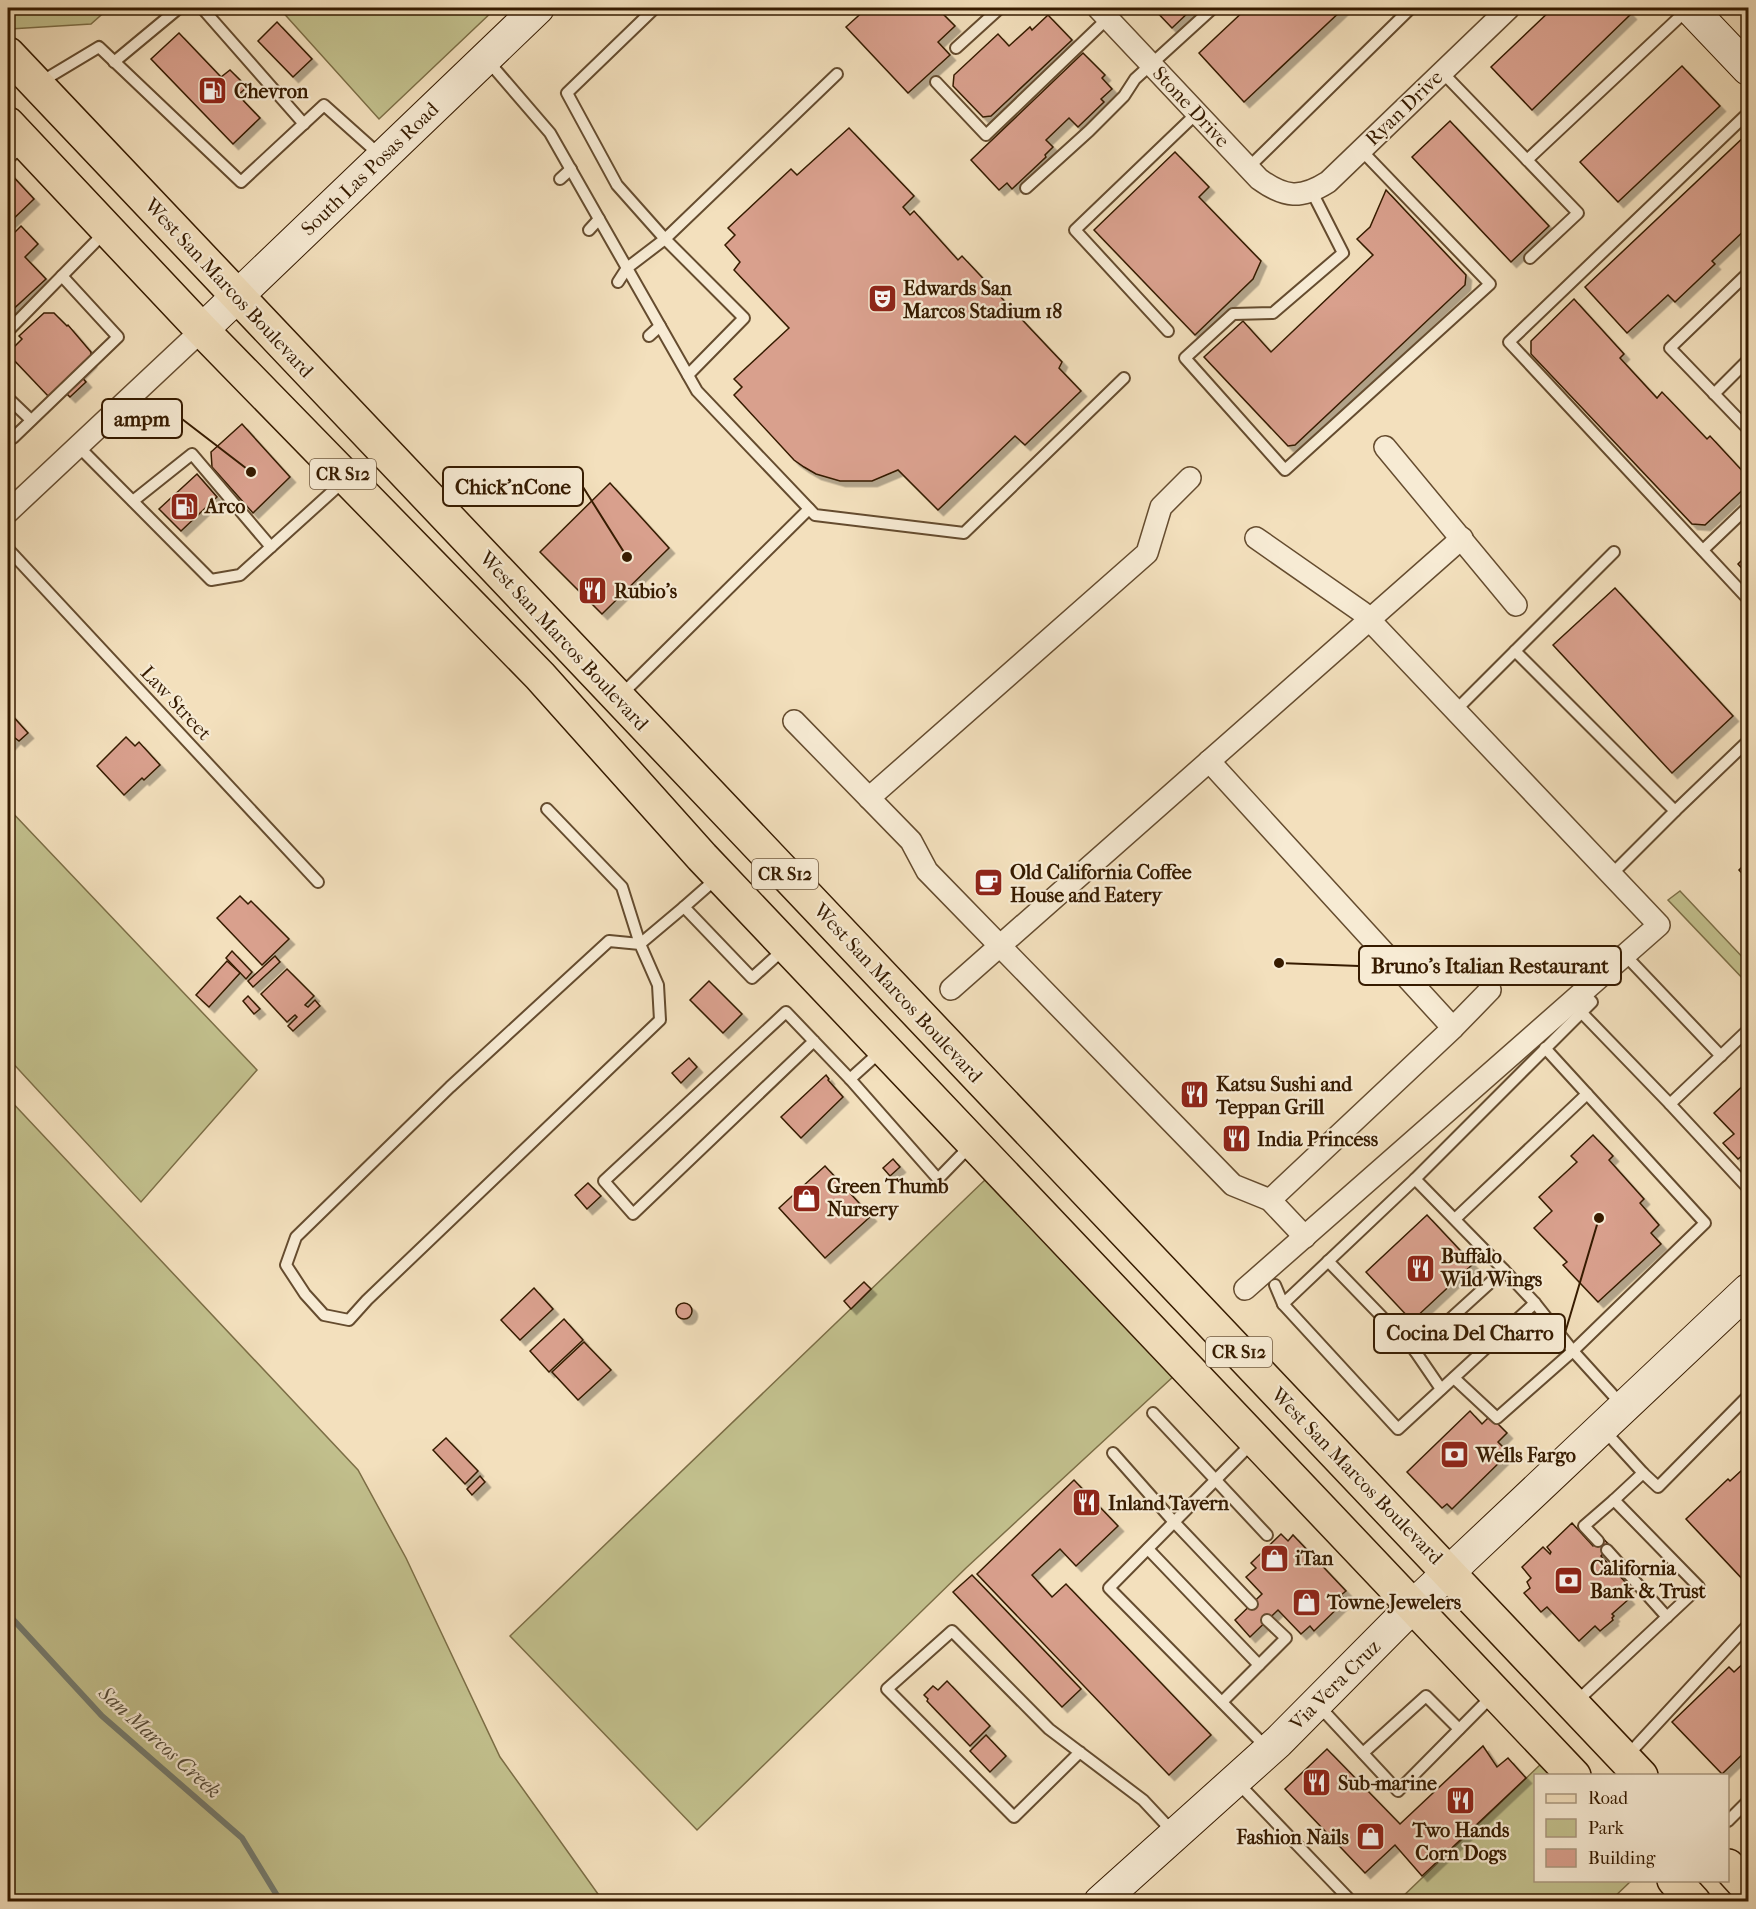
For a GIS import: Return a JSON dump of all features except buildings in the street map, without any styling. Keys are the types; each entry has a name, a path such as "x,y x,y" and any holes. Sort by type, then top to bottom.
{"main road":[{"name":"South Las Posas Road","path":"202,330 538,8"},
{"path":"1690,8 1749,69"},
{"name":"West San Marcos Boulevard","path":"8,54 1633,1767"},
{"name":"West San Marcos Boulevard","path":"13,142 107,229 202,330 540,676 720,875 1572,1774"},
{"path":"434,567 468,581 500,605 573,684 592,700 603,702 618,698"},
{"path":"884,1048 920,1017"},
{"name":"Via Vera Cruz","path":"1100,1902 1270,1750 1448,1572 1746,1296"},
{"path":"1675,1882 1695,1902"}],"street":[{"name":"Ryan Drive","path":"1302,193 1328,182 1509,8"},
{"name":"Stone Drive","path":"1103,13 1260,180 1275,191 1302,193"},
{"path":"9,506 78,446 202,330"},
{"path":"1385,447 1516,605"},
{"path":"869,798 1147,553 1161,507 1190,478"},
{"path":"1245,1289 1582,1002 1625,955 1659,925 1362,612 1256,538"},
{"path":"951,988 1462,538"},
{"path":"794,721 911,841 927,870 1233,1185 1270,1200 1305,1237"},
{"path":"1209,761 1453,1028"},
{"path":"1270,1200 1453,1028 1490,990"}],"lane":[{"path":"114,62 179,8"},
{"path":"202,8 304,124"},
{"path":"655,8 567,93 617,185 665,239 744,318 688,375"},
{"path":"956,48 1000,8"},
{"path":"1026,188 1089,131 1124,96 1135,80 1213,8"},
{"path":"1248,168 1411,8"},
{"path":"1527,160 1690,8"},
{"path":"936,82 986,135 1103,13"},
{"path":"36,85 99,47 241,182 324,105 382,157"},
{"path":"485,58 550,133 697,391 815,515 964,533 1124,378"},
{"path":"1442,72 1578,213 1530,258"},
{"path":"618,282 627,268 665,239 837,74"},
{"path":"1168,331 1075,230 1197,113"},
{"path":"1749,113 1509,342 1749,599"},
{"path":"1302,193 1343,253 1273,313 1233,314 1185,358 1285,470 1490,284 1361,150"},
{"path":"560,179 571,169"},
{"path":"589,230 599,219"},
{"path":"8,331 107,229"},
{"path":"1749,273 1670,348 1749,429"},
{"path":"8,436 13,438 118,337 62,276"},
{"path":"649,336 660,326"},
{"path":"1714,394 1749,360"},
{"path":"8,398 31,420"},
{"path":"78,446 211,580 240,575 346,478"},
{"path":"133,501 192,454 271,547"},
{"path":"1703,550 1749,507"},
{"path":"618,698 809,508"},
{"name":"Law Street","path":"8,549 318,882"},
{"path":"1456,710 1614,552"},
{"path":"1515,651 1675,811"},
{"path":"1612,874 1749,741"},
{"path":"547,809 622,887 640,944 658,985 660,1020 367,1300 349,1320 324,1315 305,1294 286,1265 296,1236 450,1087 609,941 640,944 720,875"},
{"path":"684,907 752,978 787,946"},
{"path":"1625,955 1721,1056"},
{"path":"1283,1304 1415,1179 1545,1048 1582,1002 1670,1104 1749,1188"},
{"path":"813,1041 633,1214 604,1181 786,1012 850,1078 938,1179 974,1143"},
{"path":"1670,1104 1749,1030"},
{"path":"850,1078 884,1048"},
{"path":"1454,1378 1497,1418 1573,1351 1705,1223 1545,1048"},
{"path":"1455,1219 1587,1094"},
{"path":"1415,1179 1535,1303 1573,1351 1624,1407"},
{"path":"1328,1261 1414,1351 1442,1389"},
{"path":"1414,1351 1504,1270"},
{"path":"1275,1285 1283,1304 1398,1428 1535,1303"},
{"path":"1602,1428 1658,1487 1749,1396"},
{"path":"1154,1413 1267,1535"},
{"path":"1256,1440 1109,1588 1270,1750"},
{"path":"1113,1453 1174,1522 1252,1604"},
{"path":"1598,1541 1584,1526 1643,1473"},
{"path":"1573,1704 1699,1587 1614,1500"},
{"path":"1148,1549 1259,1665"},
{"path":"1607,1550 1668,1617"},
{"path":"1222,1702 1286,1638 1267,1620"},
{"path":"1633,1767 1749,1625"},
{"path":"1080,1752 1014,1817 887,1689 952,1631 1049,1729 1080,1752 1143,1800 1175,1834"},
{"path":"1317,1703 1398,1791 1495,1692"},
{"path":"1363,1753 1426,1696 1459,1729"},
{"path":"1235,1780 1352,1902"},
{"path":"1729,1820 1749,1801"}],"green space":[{"path":"8,8 109,8 91,24 10,29 8,27"},
{"path":"279,8 496,8 379,119"},
{"path":"8,808 257,1070 141,1202 8,1058"},
{"path":"1680,891 1748,963 1748,984 1668,900"},
{"path":"8,1098 358,1470 406,1558 500,1757 603,1901 8,1901"},
{"path":"987,1178 1175,1375 966,1568 697,1830 510,1636"},
{"path":"1543,1762 1554,1774 1534,1774 1534,1882 1630,1882 1610,1901 1397,1902"}],"waterway":[{"name":"San Marcos Creek","path":"8,1614 102,1716 242,1838 281,1902"}],"place":[{"name":"Chevron","path":"213,91"},
{"name":"Edwards San Marcos Stadium 18","path":"882,299"},
{"name":"ampm","path":"251,472"},
{"name":"Arco","path":"184,506"},
{"name":"Chick'nCone","path":"627,557"},
{"name":"Rubio's","path":"593,591"},
{"name":"Old California Coffee House and Eatery","path":"989,883"},
{"name":"Bruno's Italian Restaurant","path":"1279,963"},
{"name":"Katsu Sushi and Teppan Grill","path":"1195,1095"},
{"name":"India Princess","path":"1236,1139"},
{"name":"Green Thumb Nursery","path":"806,1198"},
{"name":"Cocina Del Charro","path":"1599,1218"},
{"name":"Buffalo Wild Wings","path":"1420,1268"},
{"name":"Wells Fargo","path":"1455,1455"},
{"name":"Inland Tavern","path":"1087,1503"},
{"name":"iTan","path":"1274,1558"},
{"name":"California Bank & Trust","path":"1569,1580"},
{"name":"Towne Jewelers","path":"1306,1602"},
{"name":"Sub-marine","path":"1317,1783"},
{"name":"Two Hands Corn Dogs","path":"1461,1800"},
{"name":"Fashion Nails","path":"1370,1837"}]}
